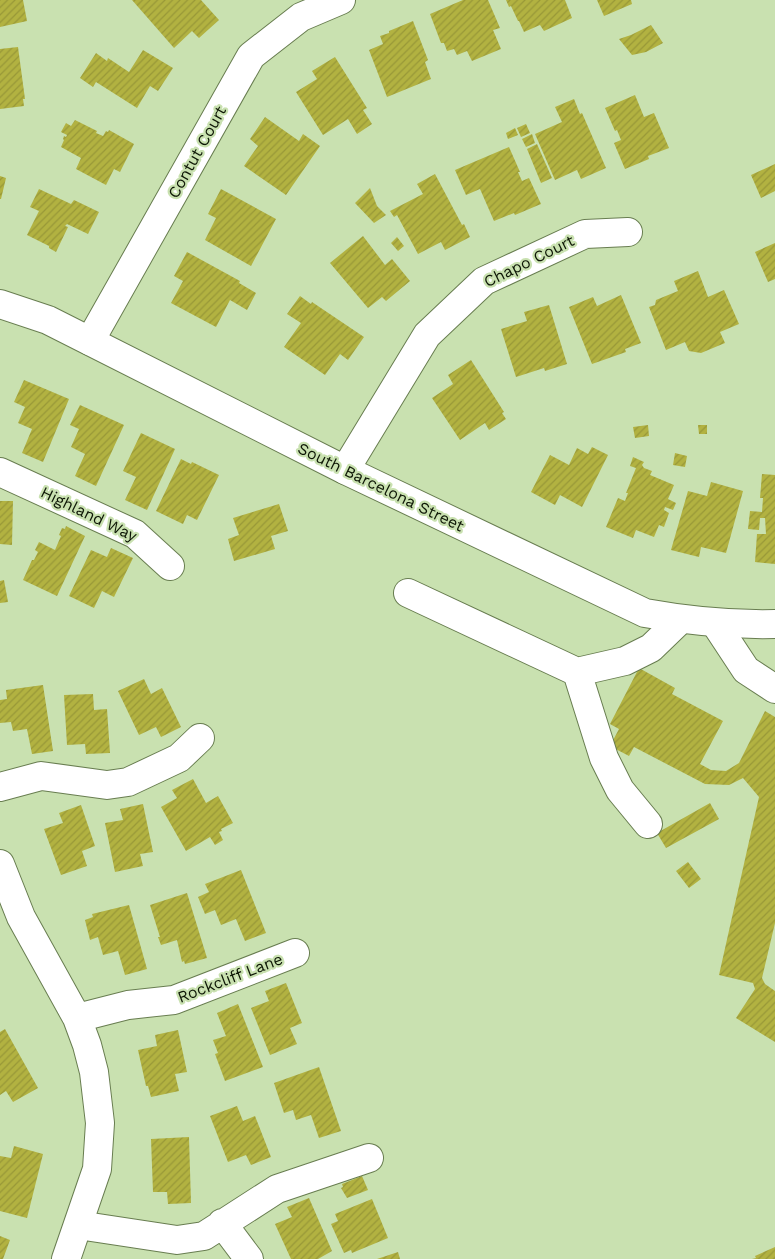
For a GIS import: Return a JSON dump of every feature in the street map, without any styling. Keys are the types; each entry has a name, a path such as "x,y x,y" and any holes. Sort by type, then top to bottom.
{"street":[{"name":"Contut Court","path":"90,341 251,56 301,17 341,0"},
{"name":"Chapo Court","path":"345,470 426,334 484,281 586,234 628,232"},
{"name":"South Barcelona Street","path":"0,304 48,320 345,470 645,613 680,620 735,625 775,624"},
{"name":"Highland Way","path":"0,472 135,534 170,566"},
{"path":"408,594 577,672 625,661 651,648 680,620"},
{"path":"714,623 746,670 775,689"},
{"path":"577,672 604,758 620,790 648,824"},
{"path":"0,786 41,776 108,785 128,782 179,758 200,738"},
{"path":"0,864 21,917 77,1018 94,1072 100,1123 97,1169 66,1259"},
{"name":"Rockcliff Lane","path":"77,1018 128,1005 174,1000 295,953"},
{"path":"78,1225 177,1240 204,1236 277,1189 369,1158"},
{"path":"222,1223 249,1259"}],"building":[{"path":"0,0 23,0 27,21 0,27"},
{"path":"132,0 201,0 219,20 199,38 192,31 174,48"},
{"path":"463,0 488,0 500,28 493,30 501,49 472,61 467,51 457,55 454,49 447,51 444,43 441,43 430,14"},
{"path":"506,0 565,0 572,18 544,31 540,25 524,32"},
{"path":"597,0 631,0 632,4 604,16"},
{"path":"413,21 428,60 425,62 431,79 387,97 369,50 383,44 380,36"},
{"path":"651,25 663,43 646,52 632,55 619,39"},
{"path":"18,47 25,99 23,99 24,106 0,109 0,49"},
{"path":"143,50 173,68 158,91 150,86 137,108 96,82 93,87 80,78 96,53 107,61 108,58 129,72"},
{"path":"335,57 367,108 363,110 372,124 357,134 348,119 323,135 296,92 317,79 312,71"},
{"path":"635,95 644,117 654,113 669,148 648,156 649,159 625,169 614,143 621,140 605,108"},
{"path":"574,99 606,168 581,179 577,170 555,180 535,134 562,122 555,107"},
{"path":"265,117 299,141 303,134 320,146 286,195 244,166 258,146 250,139"},
{"path":"75,120 103,136 109,130 134,144 120,172 114,169 106,185 76,169 81,158 61,147 64,136 66,137 67,135 61,132 66,123 71,126"},
{"path":"526,124 530,133 521,137 517,128"},
{"path":"515,128 518,135 508,139 506,133"},
{"path":"532,134 535,143 526,147 522,139"},
{"path":"537,144 552,178 541,183 527,149"},
{"path":"509,147 522,181 529,178 541,204 515,215 514,213 494,221 480,189 466,195 455,170"},
{"path":"775,164 775,191 761,198 751,175"},
{"path":"435,174 470,237 445,250 441,242 418,254 397,215 394,217 390,211 423,194 417,184"},
{"path":"0,176 6,178 1,199 0,199"},
{"path":"370,188 377,206 386,215 374,223 355,203"},
{"path":"39,189 71,204 74,200 99,212 88,234 67,224 65,226 68,227 56,252 49,248 49,246 27,235 39,211 30,207"},
{"path":"221,189 276,219 251,266 205,240 216,218 208,214"},
{"path":"363,236 385,265 392,259 410,281 386,301 382,297 368,308 330,263"},
{"path":"397,237 404,246 398,251 391,243"},
{"path":"775,243 775,279 768,282 755,252"},
{"path":"187,252 240,281 239,283 256,293 247,310 230,300 216,327 171,303 183,281 174,276"},
{"path":"698,271 708,297 724,290 739,324 720,332 725,343 701,353 689,351 685,342 666,350 649,307 655,305 656,300 678,291 674,281"},
{"path":"621,295 641,343 625,349 626,352 592,364 569,307 593,297 597,306"},
{"path":"300,296 364,337 348,360 340,354 325,375 284,347 301,323 287,314"},
{"path":"549,305 567,364 545,371 544,368 516,377 501,329 527,321 524,312"},
{"path":"471,360 504,412 502,413 506,419 489,430 485,423 460,440 432,398 453,384 448,375"},
{"path":"24,380 69,399 43,462 22,453 32,429 18,423 25,407 14,402"},
{"path":"80,405 124,425 96,486 75,476 85,454 71,447 79,429 70,425"},
{"path":"648,425 649,436 635,438 633,427"},
{"path":"698,425 707,425 707,434 699,434"},
{"path":"141,433 175,449 147,510 125,500 136,477 123,471"},
{"path":"592,447 608,455 582,507 560,495 555,505 531,492 550,455 569,465 577,448 588,454"},
{"path":"675,453 687,456 685,467 673,465"},
{"path":"633,457 644,462 642,465 644,468 652,471 650,475 674,485 668,499 676,503 673,510 665,507 664,510 669,513 664,527 659,525 654,537 636,530 633,538 606,527 618,498 625,501 628,493 626,493 636,468 630,466"},
{"path":"181,459 191,464 192,462 219,475 197,520 187,515 183,524 156,511"},
{"path":"762,474 775,475 775,564 755,562 757,534 766,534 765,518 760,518 759,530 748,529 750,511 762,512 763,498 760,498"},
{"path":"711,482 743,491 726,553 701,547 699,557 671,550 688,491 707,496"},
{"path":"0,501 13,501 12,545 0,544"},
{"path":"279,504 288,531 271,536 275,549 234,561 228,539 239,535 233,518"},
{"path":"66,526 85,536 57,596 23,580 32,560 34,560 38,552 35,550 39,542 55,550 62,528 65,529"},
{"path":"111,548 133,558 114,597 102,591 94,608 69,596 91,550 107,557"},
{"path":"4,580 8,602 0,603 0,581"},
{"path":"639,668 675,688 672,694 723,721 700,764 711,770 726,771 739,763 765,711 775,717 775,923 762,978 765,984 775,991 775,1042 736,1018 755,989 753,983 719,975 759,797 743,778 729,785 705,784 634,747 629,756 610,746 619,729 610,724"},
{"path":"144,679 151,694 162,688 181,727 161,737 156,727 139,735 118,691"},
{"path":"43,685 53,751 32,754 27,729 13,731 11,722 0,723 0,700 7,699 6,690"},
{"path":"93,694 94,710 107,709 110,753 86,754 85,744 67,745 64,695"},
{"path":"193,779 206,803 218,796 233,823 221,829 222,831 219,832 223,840 215,845 210,837 186,851 161,807 177,798 172,790"},
{"path":"710,803 719,819 666,848 657,833"},
{"path":"143,804 153,852 140,854 143,866 115,872 105,823 123,820 120,809"},
{"path":"81,805 95,846 82,851 87,866 61,875 44,829 63,823 59,813"},
{"path":"688,862 701,879 689,888 676,871"},
{"path":"241,870 266,933 245,941 236,919 221,925 215,910 205,914 198,897 209,892 205,884"},
{"path":"187,893 207,958 185,964 184,961 182,962 177,940 161,945 150,905"},
{"path":"129,905 147,969 125,975 118,951 103,955 98,937 90,940 85,920 93,917 92,914"},
{"path":"286,983 302,1023 290,1028 297,1044 270,1055 251,1008 269,1001 265,991"},
{"path":"238,1004 263,1067 225,1081 215,1054 218,1053 213,1040 226,1036 217,1013"},
{"path":"5,1029 38,1088 13,1102 6,1091 0,1095 0,1032"},
{"path":"178,1030 187,1072 175,1074 179,1091 151,1097 148,1086 146,1086 138,1050 157,1046 155,1035"},
{"path":"319,1067 341,1131 319,1138 311,1115 296,1120 293,1110 284,1113 274,1083"},
{"path":"237,1106 243,1121 255,1116 271,1157 251,1165 246,1155 228,1162 210,1116"},
{"path":"189,1137 191,1203 168,1204 167,1192 153,1192 151,1139"},
{"path":"14,1146 43,1154 27,1218 0,1211 0,1156 11,1158"},
{"path":"362,1176 368,1190 347,1198 341,1188 343,1187 342,1184"},
{"path":"309,1198 332,1251 318,1259 291,1259 275,1224 292,1217 287,1207"},
{"path":"372,1199 388,1238 352,1253 351,1250 344,1253 331,1224 338,1221 335,1214"},
{"path":"0,1236 10,1240 3,1259 0,1259"},
{"path":"775,1247 775,1259 752,1259 756,1258 755,1256"},
{"path":"398,1252 400,1259 377,1259"}]}
